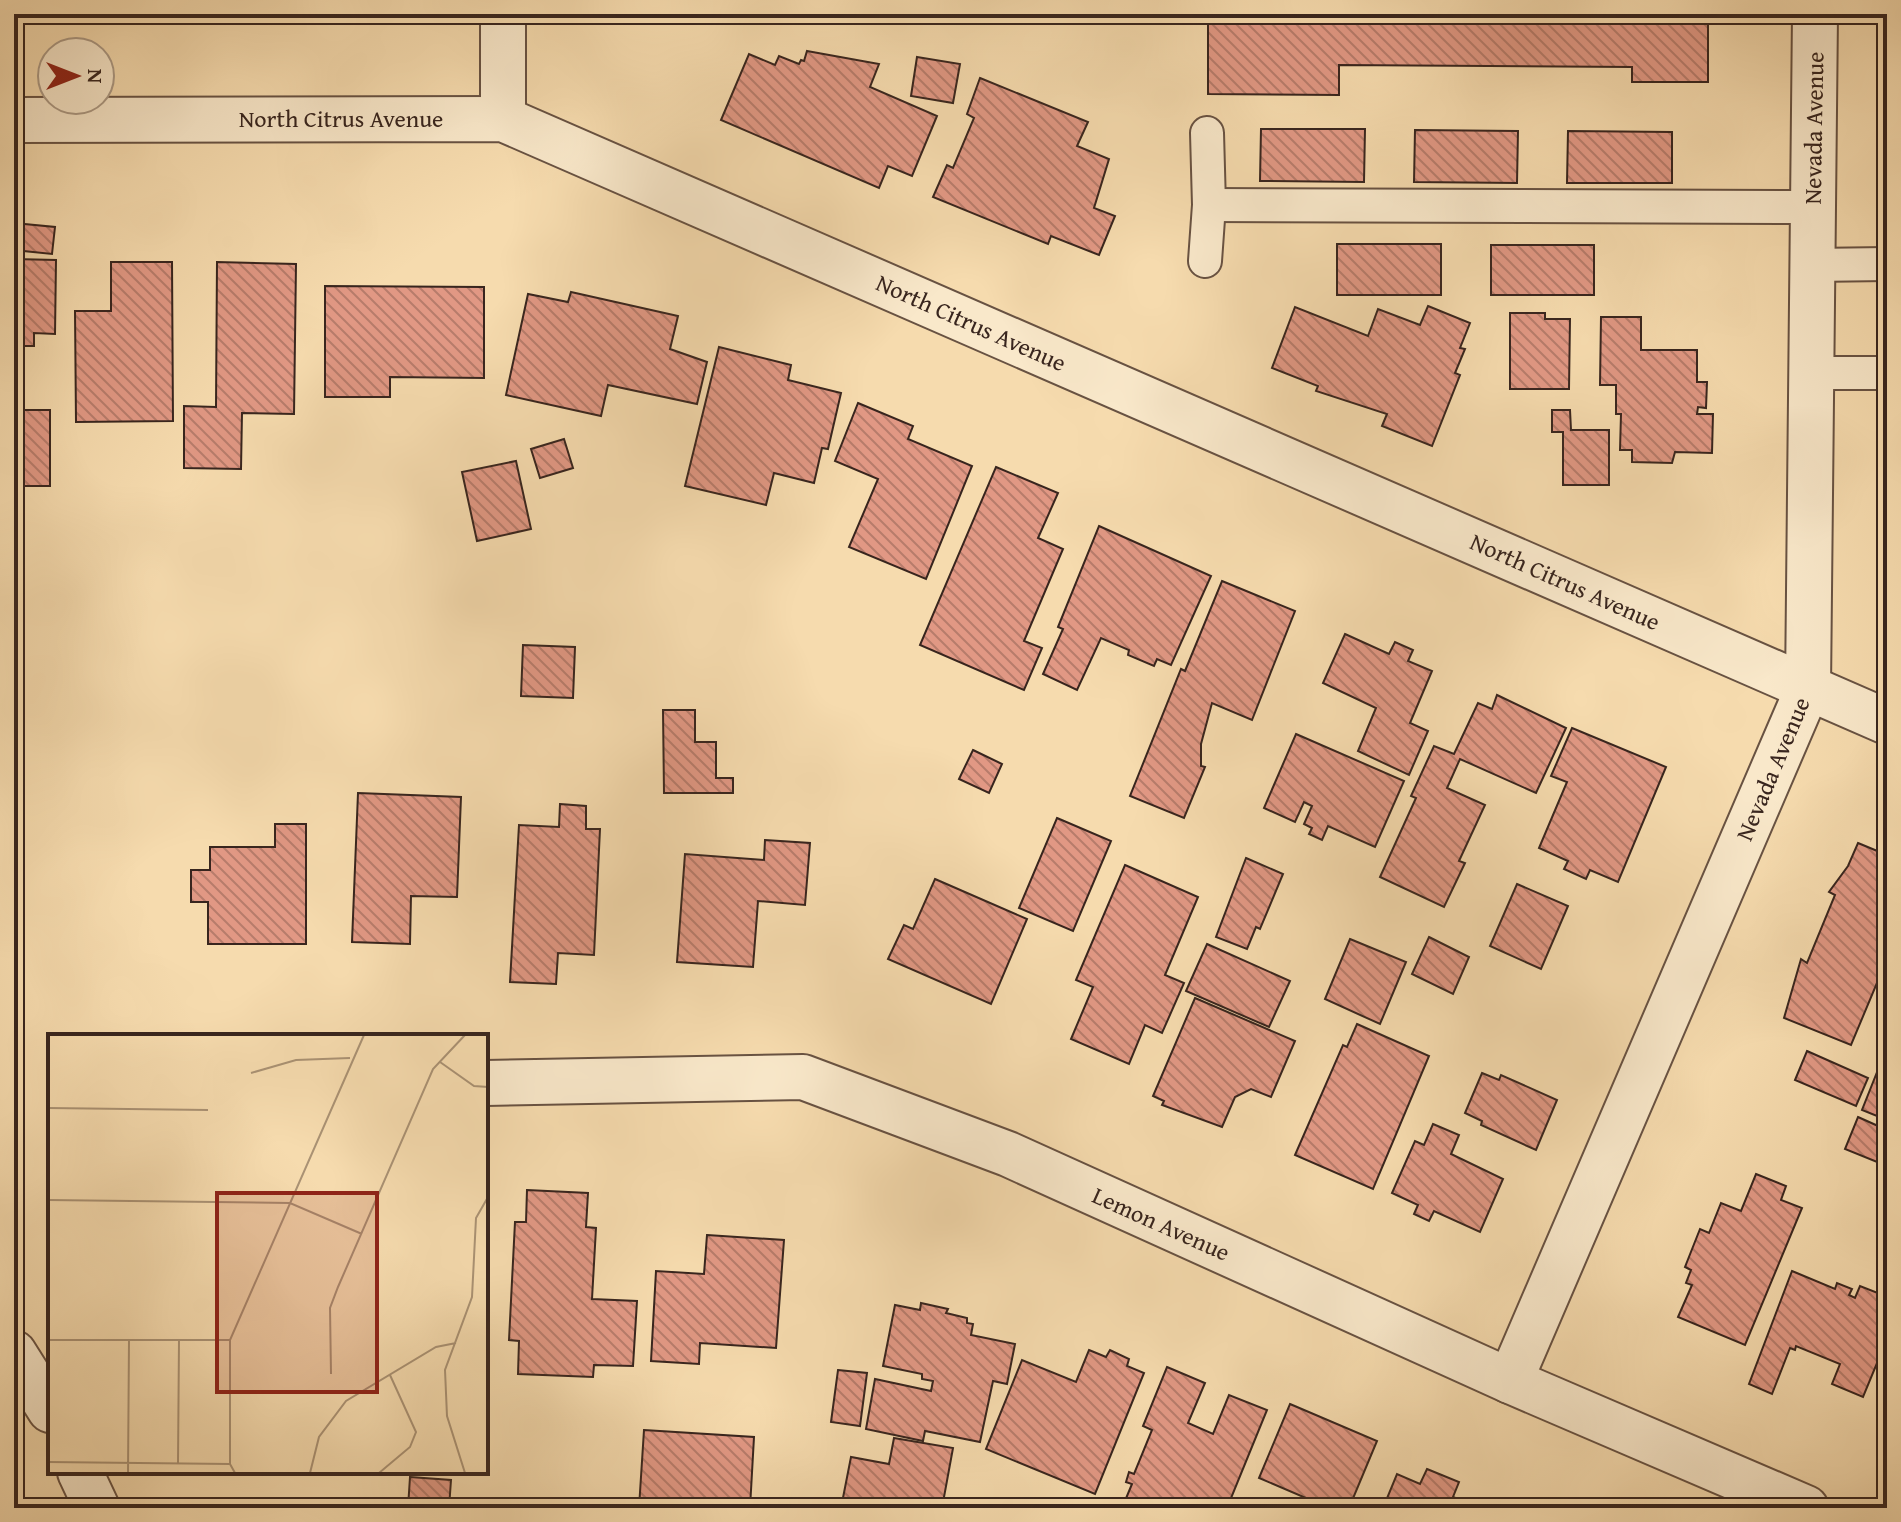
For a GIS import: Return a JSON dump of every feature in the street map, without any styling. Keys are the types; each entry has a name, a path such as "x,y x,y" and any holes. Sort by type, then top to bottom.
{"street":[{"path":"503,14 503,119"},
{"name":"Nevada Avenue","path":"1510,1381 1808,688 1815,14"},
{"name":"North Citrus Avenue","path":"14,120 503,119 1887,722"},
{"name":"Lemon Avenue","path":"488,1083 803,1077 1008,1154 1510,1381 1806,1508"},
{"path":"14,1353 48,1407"},
{"path":"81,1474 97,1508"}],"lane":[{"path":"1205,261 1209,205 1207,133"},
{"path":"1209,205 1813,207"},
{"path":"1812,265 1887,264"},
{"path":"1811,373 1887,373"}],"building":[{"path":"295,14 295,17 174,16"},
{"path":"368,14 413,14 413,23 368,22"},
{"path":"1086,14 1152,14 1152,24 1086,24"},
{"path":"1208,14 1708,14 1708,82 1632,82 1632,67 1339,65 1339,95 1208,94"},
{"path":"807,51 879,64 870,87 937,116 912,176 888,166 879,188 721,120 749,54 775,65 779,56 799,64 801,60 804,61"},
{"path":"917,57 960,64 953,103 911,96"},
{"path":"980,78 1088,122 1077,146 1109,159 1094,208 1115,216 1099,255 1051,236 1048,244 933,197 947,165 953,168 974,118 967,114"},
{"path":"1261,129 1365,129 1364,182 1260,181"},
{"path":"1415,130 1518,131 1517,183 1414,182"},
{"path":"1568,131 1672,132 1672,183 1567,183"},
{"path":"14,223 55,227 52,254 14,250"},
{"path":"1337,244 1441,244 1441,295 1337,295"},
{"path":"1491,245 1594,245 1594,295 1491,295"},
{"path":"14,259 56,260 55,334 34,333 34,346 14,346"},
{"path":"111,262 172,262 173,421 76,422 75,311 111,311"},
{"path":"217,262 296,264 294,414 242,413 241,469 184,468 184,406 216,407"},
{"path":"325,286 484,287 484,378 390,377 390,397 325,397"},
{"path":"571,292 678,316 670,349 707,362 697,404 608,385 601,416 506,395 528,294 568,302"},
{"path":"1428,306 1470,323 1460,348 1465,349 1455,373 1460,375 1432,446 1382,426 1387,414 1316,391 1318,386 1272,368 1295,307 1368,336 1378,309 1420,325"},
{"path":"1510,313 1545,313 1545,319 1570,319 1569,389 1510,389"},
{"path":"1601,317 1641,317 1641,350 1697,350 1697,382 1707,382 1706,408 1698,407 1697,414 1713,414 1712,453 1675,452 1672,463 1632,462 1632,450 1620,450 1621,414 1616,414 1616,385 1600,385"},
{"path":"719,347 791,365 788,380 841,393 828,449 822,448 814,483 774,473 766,505 685,486"},
{"path":"858,403 913,426 908,439 972,466 926,579 849,547 878,479 835,461"},
{"path":"14,410 50,410 50,486 14,486"},
{"path":"1552,410 1570,410 1571,430 1609,430 1609,485 1563,485 1563,432 1552,432"},
{"path":"564,439 573,468 540,478 531,449"},
{"path":"516,461 531,529 477,541 462,472"},
{"path":"996,467 1058,493 1038,538 1063,549 1024,641 1042,648 1024,690 920,645"},
{"path":"1099,526 1211,576 1171,665 1157,659 1154,666 1128,655 1129,650 1101,638 1077,690 1043,674 1063,629 1058,627"},
{"path":"1222,581 1295,611 1252,720 1212,703 1201,744 1201,766 1205,767 1184,818 1130,796 1181,669 1185,671"},
{"path":"1345,634 1389,654 1395,642 1413,650 1408,661 1432,671 1410,723 1428,731 1409,775 1358,751 1376,708 1323,683"},
{"path":"523,645 575,647 573,698 521,696"},
{"path":"1497,695 1566,728 1536,793 1460,759 1447,788 1485,805 1459,861 1465,863 1444,907 1380,877 1416,798 1411,796 1434,746 1454,754 1478,703 1492,709"},
{"path":"663,710 695,710 695,742 716,742 716,778 733,778 733,793 664,793"},
{"path":"1572,728 1666,767 1618,882 1590,870 1586,879 1564,869 1568,861 1539,848 1567,782 1551,776"},
{"path":"1296,734 1404,781 1375,847 1328,826 1322,840 1309,834 1312,828 1304,824 1312,806 1304,802 1295,822 1264,808"},
{"path":"973,750 1002,764 989,793 959,779"},
{"path":"358,793 461,797 457,897 411,896 410,944 352,942"},
{"path":"560,804 586,806 586,829 600,829 594,955 558,953 556,984 510,982 519,825 559,827"},
{"path":"1057,818 1111,841 1073,931 1019,908"},
{"path":"275,824 306,824 306,944 208,944 208,902 191,902 191,870 210,870 210,847 275,847"},
{"path":"765,840 810,843 805,905 758,901 753,967 677,962 685,854 764,860"},
{"path":"1858,843 1887,855 1887,959 1851,1045 1784,1018 1801,959 1807,963 1835,895 1829,892 1848,866"},
{"path":"1246,858 1283,874 1260,929 1256,927 1247,949 1216,937"},
{"path":"1125,865 1198,897 1165,975 1184,983 1162,1033 1145,1025 1129,1064 1071,1039 1093,987 1076,980"},
{"path":"935,879 1027,919 991,1004 888,959 904,925 913,929"},
{"path":"1517,884 1568,906 1541,969 1490,946"},
{"path":"1429,937 1469,957 1453,994 1412,974"},
{"path":"1350,939 1406,962 1380,1024 1325,999"},
{"path":"1207,944 1290,981 1269,1027 1186,991"},
{"path":"1195,998 1295,1041 1271,1097 1251,1089 1235,1097 1222,1127 1162,1105 1164,1101 1153,1096"},
{"path":"1357,1024 1429,1056 1373,1189 1295,1155 1343,1045 1347,1047"},
{"path":"1887,1047 1887,1120 1862,1110"},
{"path":"1807,1051 1868,1078 1856,1106 1795,1080"},
{"path":"1482,1073 1499,1080 1501,1075 1557,1100 1536,1150 1481,1125 1482,1121 1465,1113"},
{"path":"1858,1117 1887,1130 1887,1166 1845,1149"},
{"path":"1433,1124 1459,1135 1451,1154 1503,1179 1480,1232 1434,1211 1429,1221 1414,1214 1418,1205 1392,1193 1415,1141 1424,1145"},
{"path":"1756,1174 1786,1186 1781,1200 1802,1208 1745,1345 1678,1317 1692,1285 1686,1283 1691,1270 1685,1267 1700,1229 1709,1233 1721,1203 1741,1211"},
{"path":"527,1190 588,1193 586,1227 596,1228 592,1299 637,1301 633,1366 594,1365 593,1377 518,1374 519,1341 509,1340 515,1222 526,1222"},
{"path":"707,1235 784,1240 776,1348 700,1343 699,1364 651,1361 656,1271 704,1274"},
{"path":"1792,1271 1835,1289 1837,1283 1852,1289 1849,1295 1855,1298 1860,1286 1883,1295 1877,1309 1887,1313 1887,1339 1863,1397 1832,1384 1840,1364 1796,1346 1795,1350 1790,1348 1772,1394 1749,1384"},
{"path":"921,1303 948,1309 946,1313 967,1318 967,1323 973,1324 971,1335 1015,1344 1007,1384 993,1381 980,1442 925,1431 923,1441 866,1429 875,1379 931,1391 933,1381 922,1379 922,1374 883,1366 895,1305 920,1310"},
{"path":"1089,1350 1106,1357 1110,1350 1129,1359 1127,1366 1144,1373 1095,1494 986,1449 1022,1360 1076,1382"},
{"path":"1167,1367 1205,1383 1188,1423 1213,1434 1229,1395 1267,1410 1227,1508 1122,1508 1132,1484 1126,1482 1129,1472 1134,1474 1152,1430 1143,1426"},
{"path":"838,1370 867,1373 860,1426 831,1422"},
{"path":"1887,1385 1887,1407 1879,1403"},
{"path":"1290,1404 1377,1441 1349,1508 1302,1508 1306,1498 1259,1478"},
{"path":"644,1430 754,1437 750,1508 639,1508"},
{"path":"894,1438 953,1448 942,1508 841,1508 851,1457 889,1464"},
{"path":"1427,1469 1459,1482 1453,1497 1479,1508 1383,1508 1397,1474 1420,1484"},
{"path":"410,1477 451,1480 449,1508 408,1508"}]}
